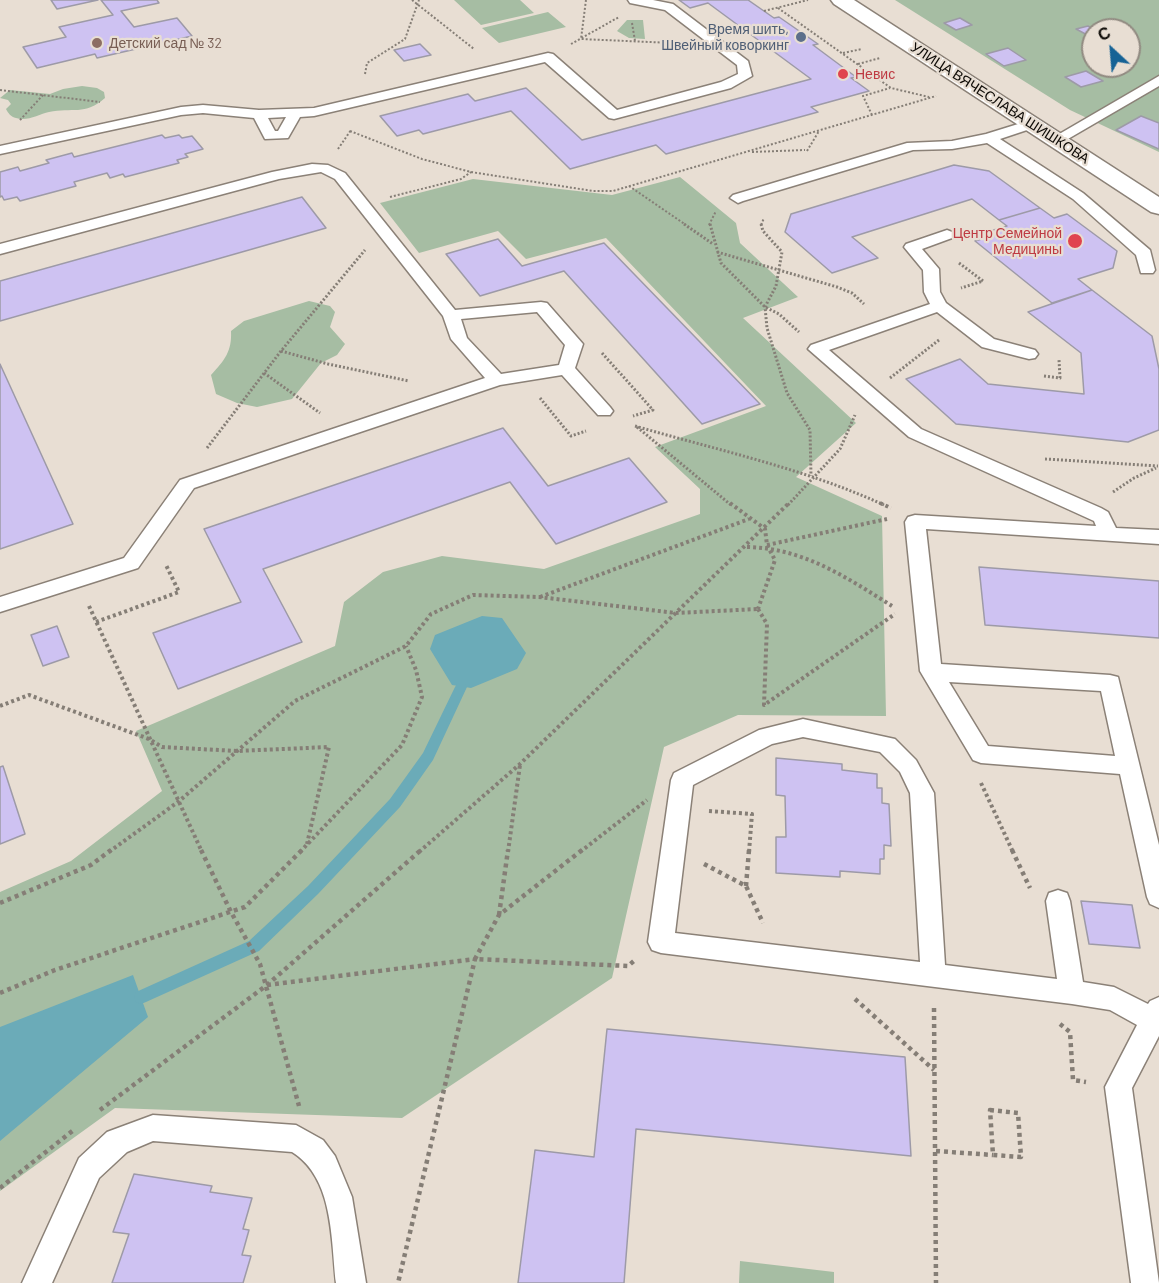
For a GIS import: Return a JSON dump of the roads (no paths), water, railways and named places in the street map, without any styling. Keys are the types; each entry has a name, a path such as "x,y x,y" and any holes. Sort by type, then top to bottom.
{"street":[{"name":"УЛИЦА ВЯЧЕСЛАВА ШИШКОВА","path":"841,0 1158,205"}],"lane":[{"path":"0,150 181,111 203,109 259,114 314,112 548,57 614,115 726,85 745,76 743,64 669,7 640,1"},
{"path":"1056,140 1159,80"},
{"path":"259,114 270,136 274,138 283,135 295,113"},
{"path":"738,198 912,146 952,145 989,138 1031,124"},
{"path":"989,138 1078,196 1144,253 1147,270"},
{"path":"0,249 277,175 323,168 340,176 451,315 459,339 497,380"},
{"path":"947,235 912,247 931,269 932,292 939,306 988,343 1029,354"},
{"path":"939,306 817,349 915,433 1094,513 1101,517 1109,532"},
{"path":"451,315 541,307 574,344 566,369"},
{"path":"0,605 78,582 131,563 187,484 497,380 566,369"},
{"path":"566,369 604,411"},
{"path":"1128,766 981,754 931,671 915,522 1109,532 1159,537"},
{"path":"931,671 956,675 1110,683 1159,897"},
{"path":"933,985 922,793 908,766 887,745 802,728 767,736 682,780 661,942 933,985 1072,992 1114,999 1158,1018 1118,1087 1146,1283"},
{"path":"1058,902 1072,992"},
{"path":"37,1283 89,1168 117,1142 153,1128 296,1139 314,1150 327,1167 338,1198 351,1283"}],"water":[{"path":"482,616 502,618 526,653 517,669 471,688 452,685 430,649 435,635"},
{"path":"133,975 148,1017 0,1141 0,1027"}],"waterway":[{"path":"141,997 254,946 313,890 395,803 428,756 461,687"}],"place":[{"name":"Время шить, Швейный коворкинг","path":"801,37"},
{"name":"Детский сад № 32","path":"97,43"},
{"name":"Невис","path":"843,74"},
{"name":"Центр Семейной Медицины","path":"1075,241"}]}
